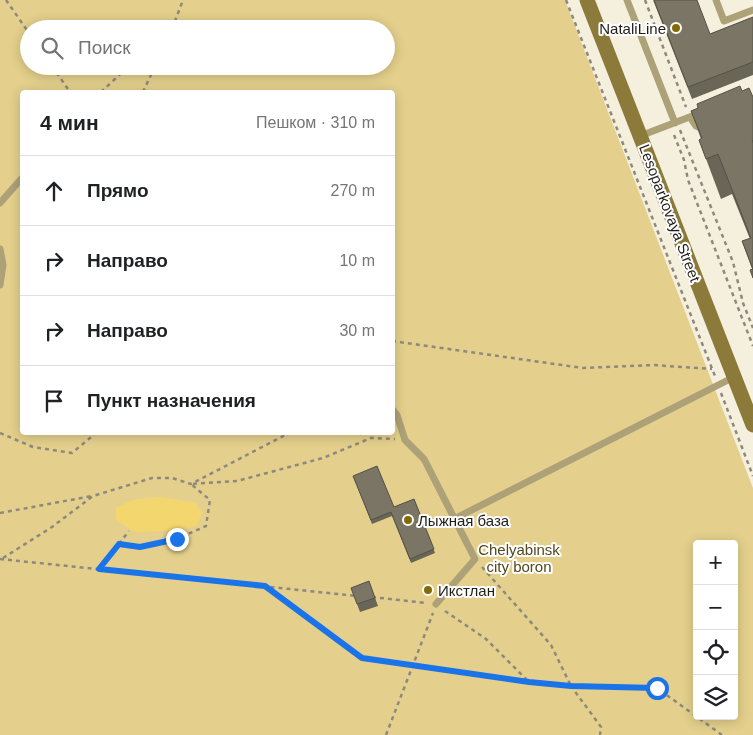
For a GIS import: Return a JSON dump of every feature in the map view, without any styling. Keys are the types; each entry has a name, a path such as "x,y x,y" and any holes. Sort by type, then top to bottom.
{"main road":[{"name":"Lesoparkovaya Street","path":"587,0 753,425"}],"lane":[{"path":"627,0 672,124"},
{"path":"716,0 724,21 753,10"},
{"path":"640,136 708,110"},
{"path":"688,118 696,126 704,130 712,129"},
{"path":"0,203 20,180"},
{"path":"0,249 3,266 0,286"},
{"path":"454,519 734,377"},
{"path":"395,413 405,440 424,458 475,559 436,604"}],"path":[{"path":"6,0 20,20"},
{"path":"176,20 183,0"},
{"path":"566,0 753,476"},
{"path":"645,0 688,111 688,118 680,129 733,262 753,328"},
{"path":"58,75 69,90"},
{"path":"103,90 119,75"},
{"path":"144,90 151,75"},
{"path":"672,124 684,160 688,180 753,346"},
{"path":"395,340 583,368 652,365 712,369"},
{"path":"0,433 33,447 72,453 93,435"},
{"path":"191,484 284,435"},
{"path":"0,512 93,496 152,478 172,478 191,484 237,481 323,458 371,438 405,440"},
{"path":"119,544 140,547 150,545 177,539 206,526 210,500 191,484"},
{"path":"1,559 52,527 93,496"},
{"path":"99,569 129,531"},
{"path":"1,559 360,596"},
{"path":"475,559 552,645 571,686 601,727 600,735"},
{"path":"265,586 362,658 529,682 571,686 657,688 722,735"},
{"path":"369,597 436,604 486,639 529,682"},
{"path":"386,735 436,604"}],"green space":[{"name":"Chelyabinsk city boron","path":"0,0 565,0 753,488 753,735 0,735"}],"shaded area":[{"path":"160,497 196,503 202,513 196,526 182,530 135,532 116,520 116,508 133,500"}],"building":[{"path":"654,0 697,0 710,34 753,17 753,62 688,87"},
{"path":"740,86 742,91 749,88 753,97 753,269 742,241 751,238 718,154 706,159 699,140 702,138 691,111 698,108 697,104"},
{"name":"Лыжная база","path":"377,466 394,507 414,499 434,549 410,559 391,512 371,520 353,476"},
{"path":"369,581 375,598 357,604 351,588"}],"place":[{"name":"NataliLine","path":"676,28"},
{"name":"Лыжная база","path":"408,520"},
{"name":"Икстлан","path":"428,590"}],"route":[{"path":"177,539 140,547 119,544 99,569 265,586 362,658 529,682 571,686 657,688"}]}
